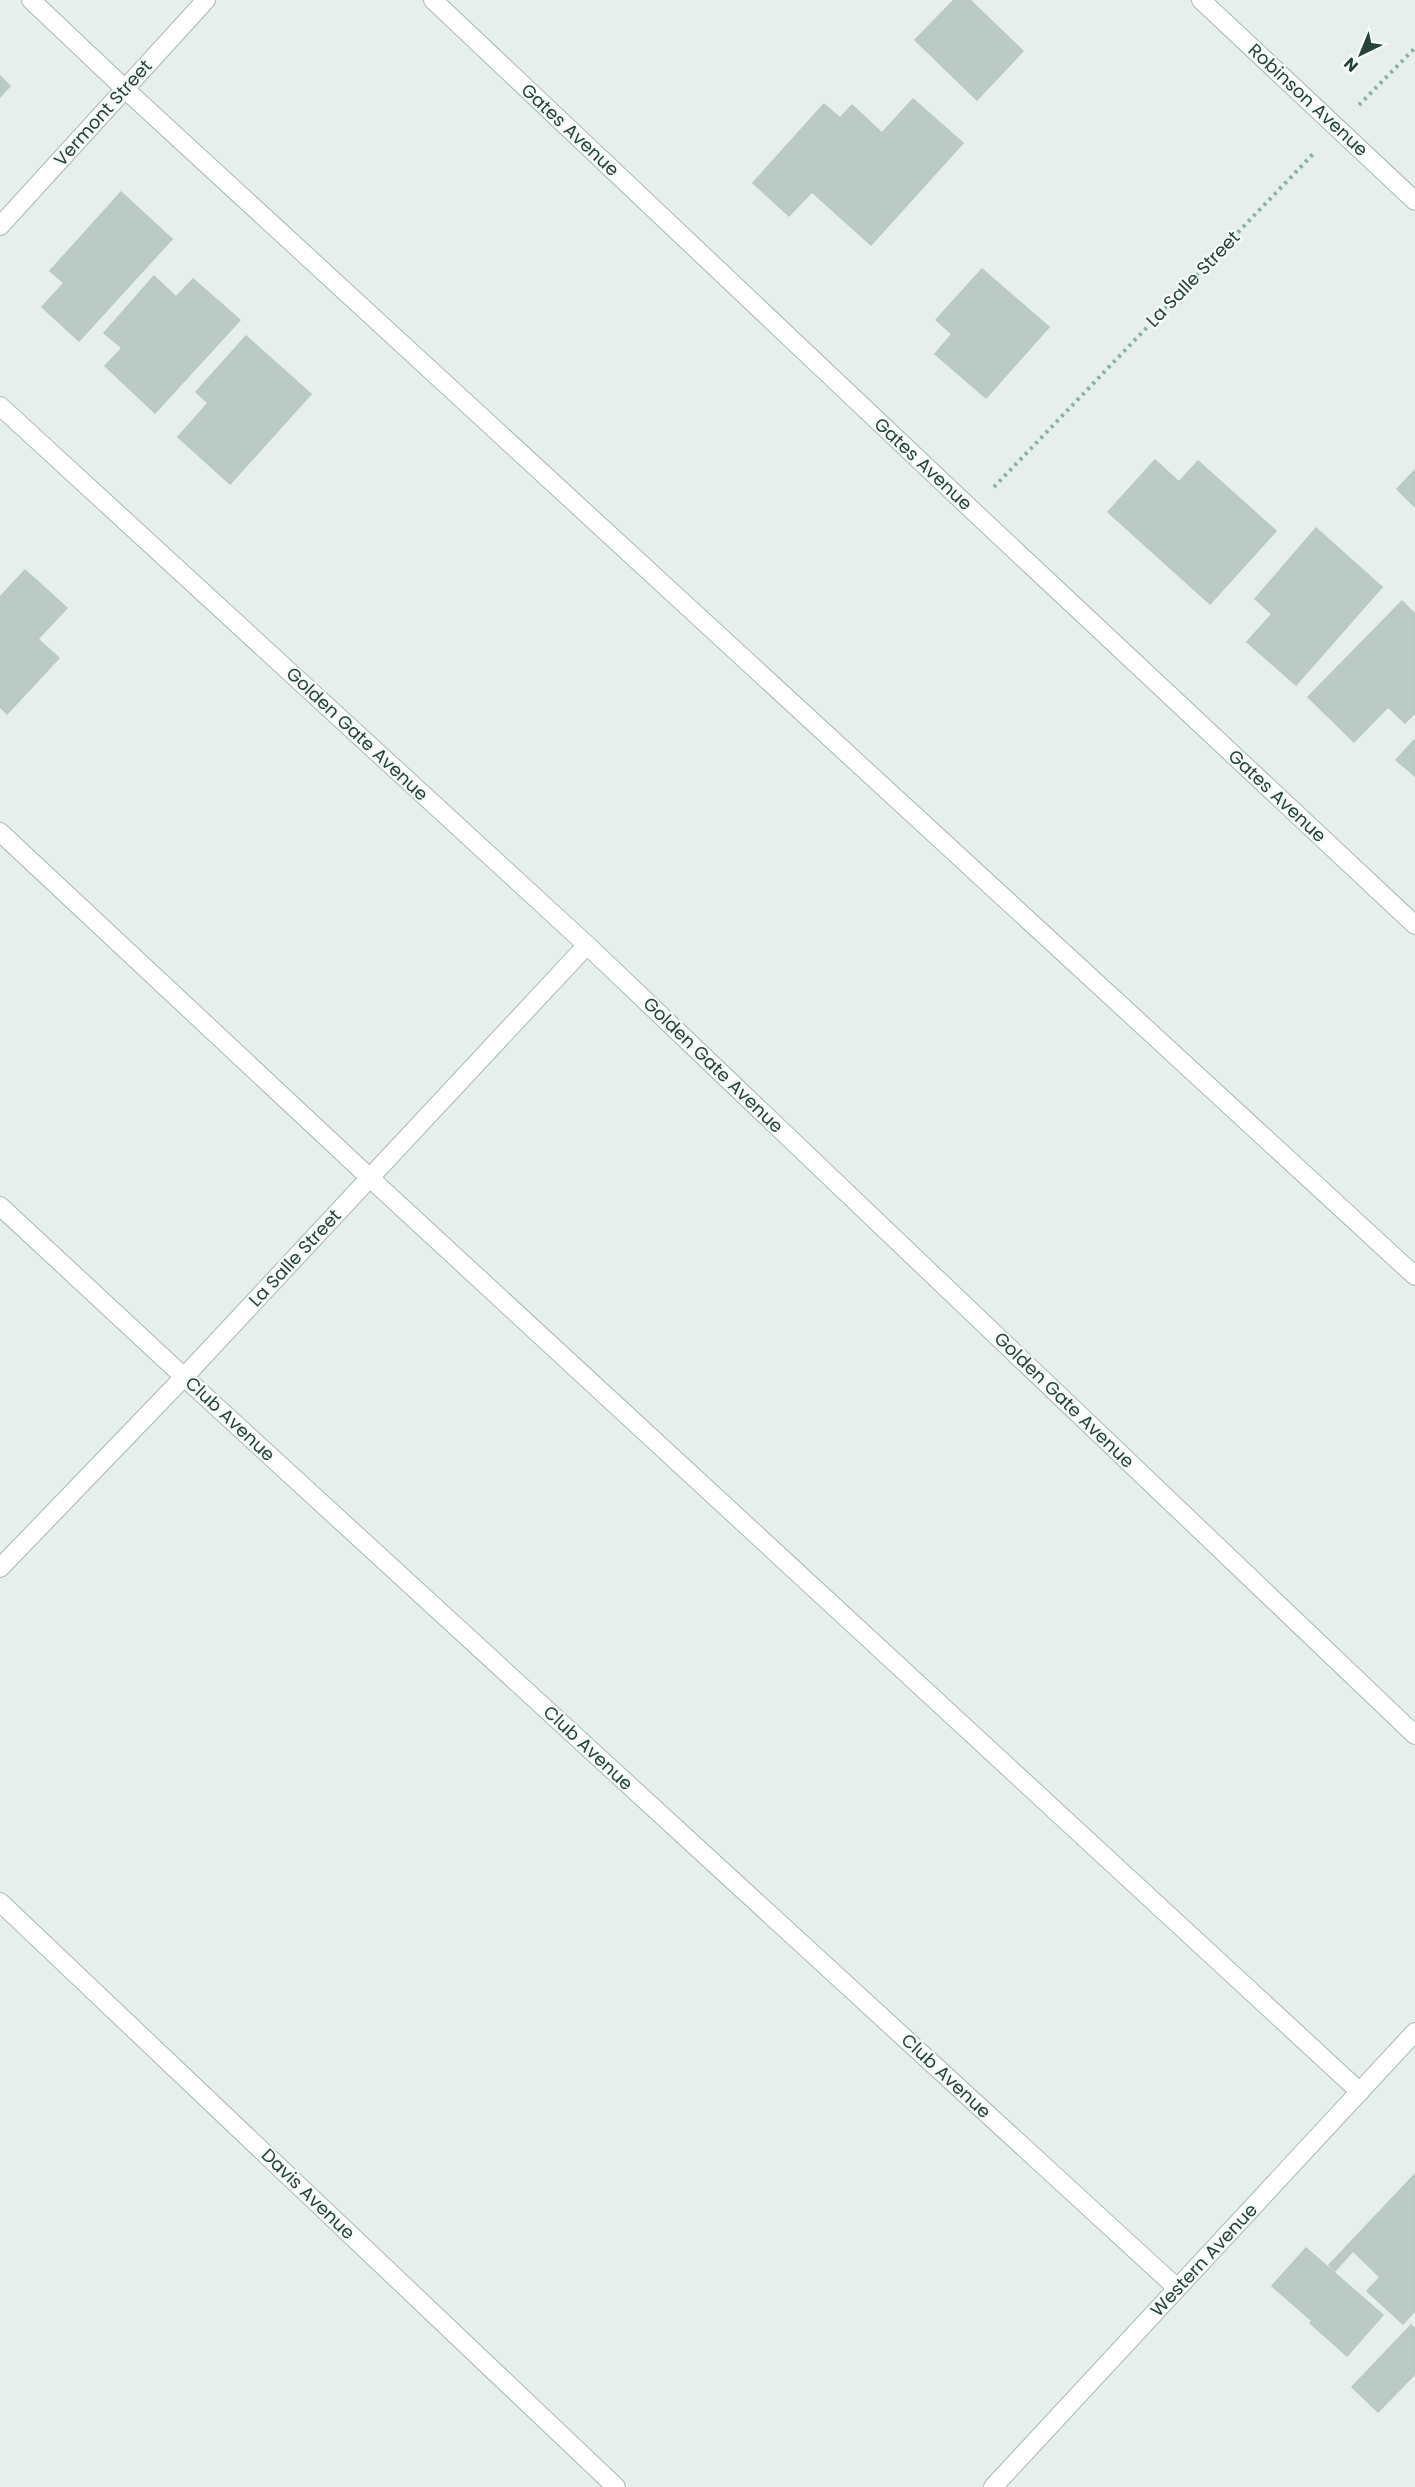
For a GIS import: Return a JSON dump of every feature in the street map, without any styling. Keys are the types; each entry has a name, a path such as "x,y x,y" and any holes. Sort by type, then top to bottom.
{"street":[{"path":"31,0 1415,1276"},
{"name":"Vermont Street","path":"0,226 206,0"},
{"name":"Gates Avenue","path":"433,0 1415,925"},
{"name":"Robinson Avenue","path":"1201,0 1415,201"},
{"name":"Golden Gate Avenue","path":"0,406 588,945 1415,1736"},
{"path":"0,832 370,1178 1360,2092"},
{"name":"La Salle Street","path":"0,1568 184,1377 588,945"},
{"name":"Club Avenue","path":"0,1206 1178,2288"},
{"name":"Davis Avenue","path":"0,1902 616,2487"},
{"name":"Western Avenue","path":"993,2487 1415,2032"}],"path":[{"name":"La Salle Street","path":"972,510 1415,48"}],"building":[{"path":"954,0 970,0 1023,51 977,100 915,40"},
{"path":"0,76 10,86 0,97"},
{"path":"913,99 963,143 871,245 812,192 789,216 753,183 824,104 840,118 852,105 882,133"},
{"path":"121,192 172,239 79,341 42,307 64,283 50,271"},
{"path":"982,269 1049,327 986,398 935,354 952,334 936,320"},
{"path":"154,276 176,297 193,279 240,320 155,413 105,366 122,348 104,333"},
{"path":"246,336 311,394 230,484 178,437 208,403 196,392"},
{"path":"1155,460 1179,482 1198,461 1276,531 1210,604 1108,512"},
{"path":"1415,470 1415,507 1397,489"},
{"path":"1316,528 1382,587 1296,685 1247,642 1272,614 1255,599"},
{"path":"25,570 67,608 38,639 59,658 7,714 0,707 0,597"},
{"path":"1402,601 1415,614 1415,713 1405,723 1388,707 1354,742 1308,697"},
{"path":"1415,739 1415,776 1396,760"},
{"path":"1415,2174 1415,2311 1403,2324 1367,2291 1380,2277 1353,2251 1335,2271 1329,2265"},
{"path":"1306,2248 1383,2315 1347,2356 1272,2286"},
{"path":"1411,2325 1415,2329 1415,2374 1378,2412 1352,2387"}]}
